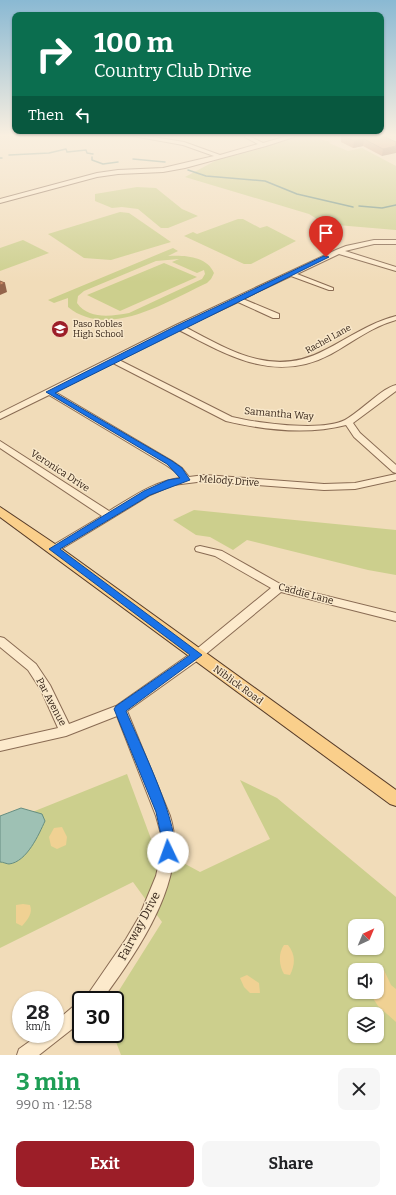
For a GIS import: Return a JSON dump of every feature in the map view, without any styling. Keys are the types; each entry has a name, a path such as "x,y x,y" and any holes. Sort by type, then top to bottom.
{"main road":[{"name":"Niblick Road","path":"1,511 396,799"}],"street":[{"path":"0,201 66,183"},
{"path":"0,416 179,327 338,251 362,243 396,242"},
{"path":"338,251 396,269"},
{"path":"291,274 331,289"},
{"path":"237,299 276,316"},
{"name":"Rachel Lane","path":"179,327 256,363 282,366 308,362 368,327 396,318"},
{"name":"Samantha Way","path":"114,360 229,419 245,423 296,428 329,427 348,422 396,387"},
{"path":"50,392 170,463 179,470 186,480"},
{"path":"348,422 357,435 396,470"},
{"name":"Veronica Drive","path":"0,444 108,515"},
{"name":"Melody Drive","path":"54,549 108,515 147,493 171,482 205,478 324,487 355,486 396,477"},
{"name":"Caddie Lane","path":"200,549 218,553 279,588 396,617"},
{"path":"0,746 66,731 120,709 197,655 279,588"},
{"name":"Par Avenue","path":"0,641 32,667 46,688 66,731"},
{"name":"Fairway Drive","path":"99,991 110,977 149,911 159,888 168,852 168,835 162,812 120,709"},
{"path":"64,1025 72,1019"},
{"path":"25,1055 42,1043"}],"green space":[{"path":"206,183 396,183 396,230 325,224 309,214"},
{"path":"137,187 156,188 182,209 198,216 168,228 161,228 138,209 122,207 112,208 95,201 95,194"},
{"path":"120,212 129,213 171,242 111,260 84,258 48,234"},
{"path":"238,219 243,219 260,228 267,226 296,241 251,264 244,264 184,236 193,232 197,234"},
{"path":"23,240 49,253 0,271 0,248"},
{"path":"173,248 178,251 168,256 188,256 201,260 211,267 214,273 207,283 174,299 138,314 119,319 101,320 84,316 68,307 68,298 54,303 48,300","holes":["179,259 172,262 197,273 204,270 205,274 202,279 129,313 101,316 88,312 77,303 78,296 84,291 156,261"]},
{"path":"164,263 197,277 120,311 87,295"},
{"path":"194,510 396,530 396,575 368,570 247,540 233,550 210,537 196,535 173,520"},
{"path":"127,774 154,847 200,872 270,839 240,780 277,798 396,897 396,1055 121,1055 116,1043 124,1043 124,991 119,991 162,922 133,882 0,948 0,825"}],"sand":[{"path":"62,827 67,837 66,845 57,849 51,846 49,837 54,828"},
{"path":"16,905 30,905 31,911 22,926 16,923"},
{"path":"284,945 288,945 291,949 294,960 290,975 284,974 280,963 280,956"},
{"path":"384,970 391,985 396,989 396,1022 384,1011 384,1007 378,1006 374,999 384,999"},
{"path":"247,975 259,983 260,993 250,993 244,987 240,978"}],"shaded area":[{"path":"21,808 42,814 45,821 32,847 27,853 15,862 9,864 0,862 0,816"}],"waterway":[{"path":"270,183 297,194 353,207"},
{"path":"359,206 382,208 396,205"}],"place":[{"name":"Paso Robles High School","path":"60,329"}],"route":[{"path":"168,852 168,835 162,812 120,709 197,655 54,549 108,515 147,493 171,482 186,480 179,470 170,463 50,392 179,327 326,257"}]}
